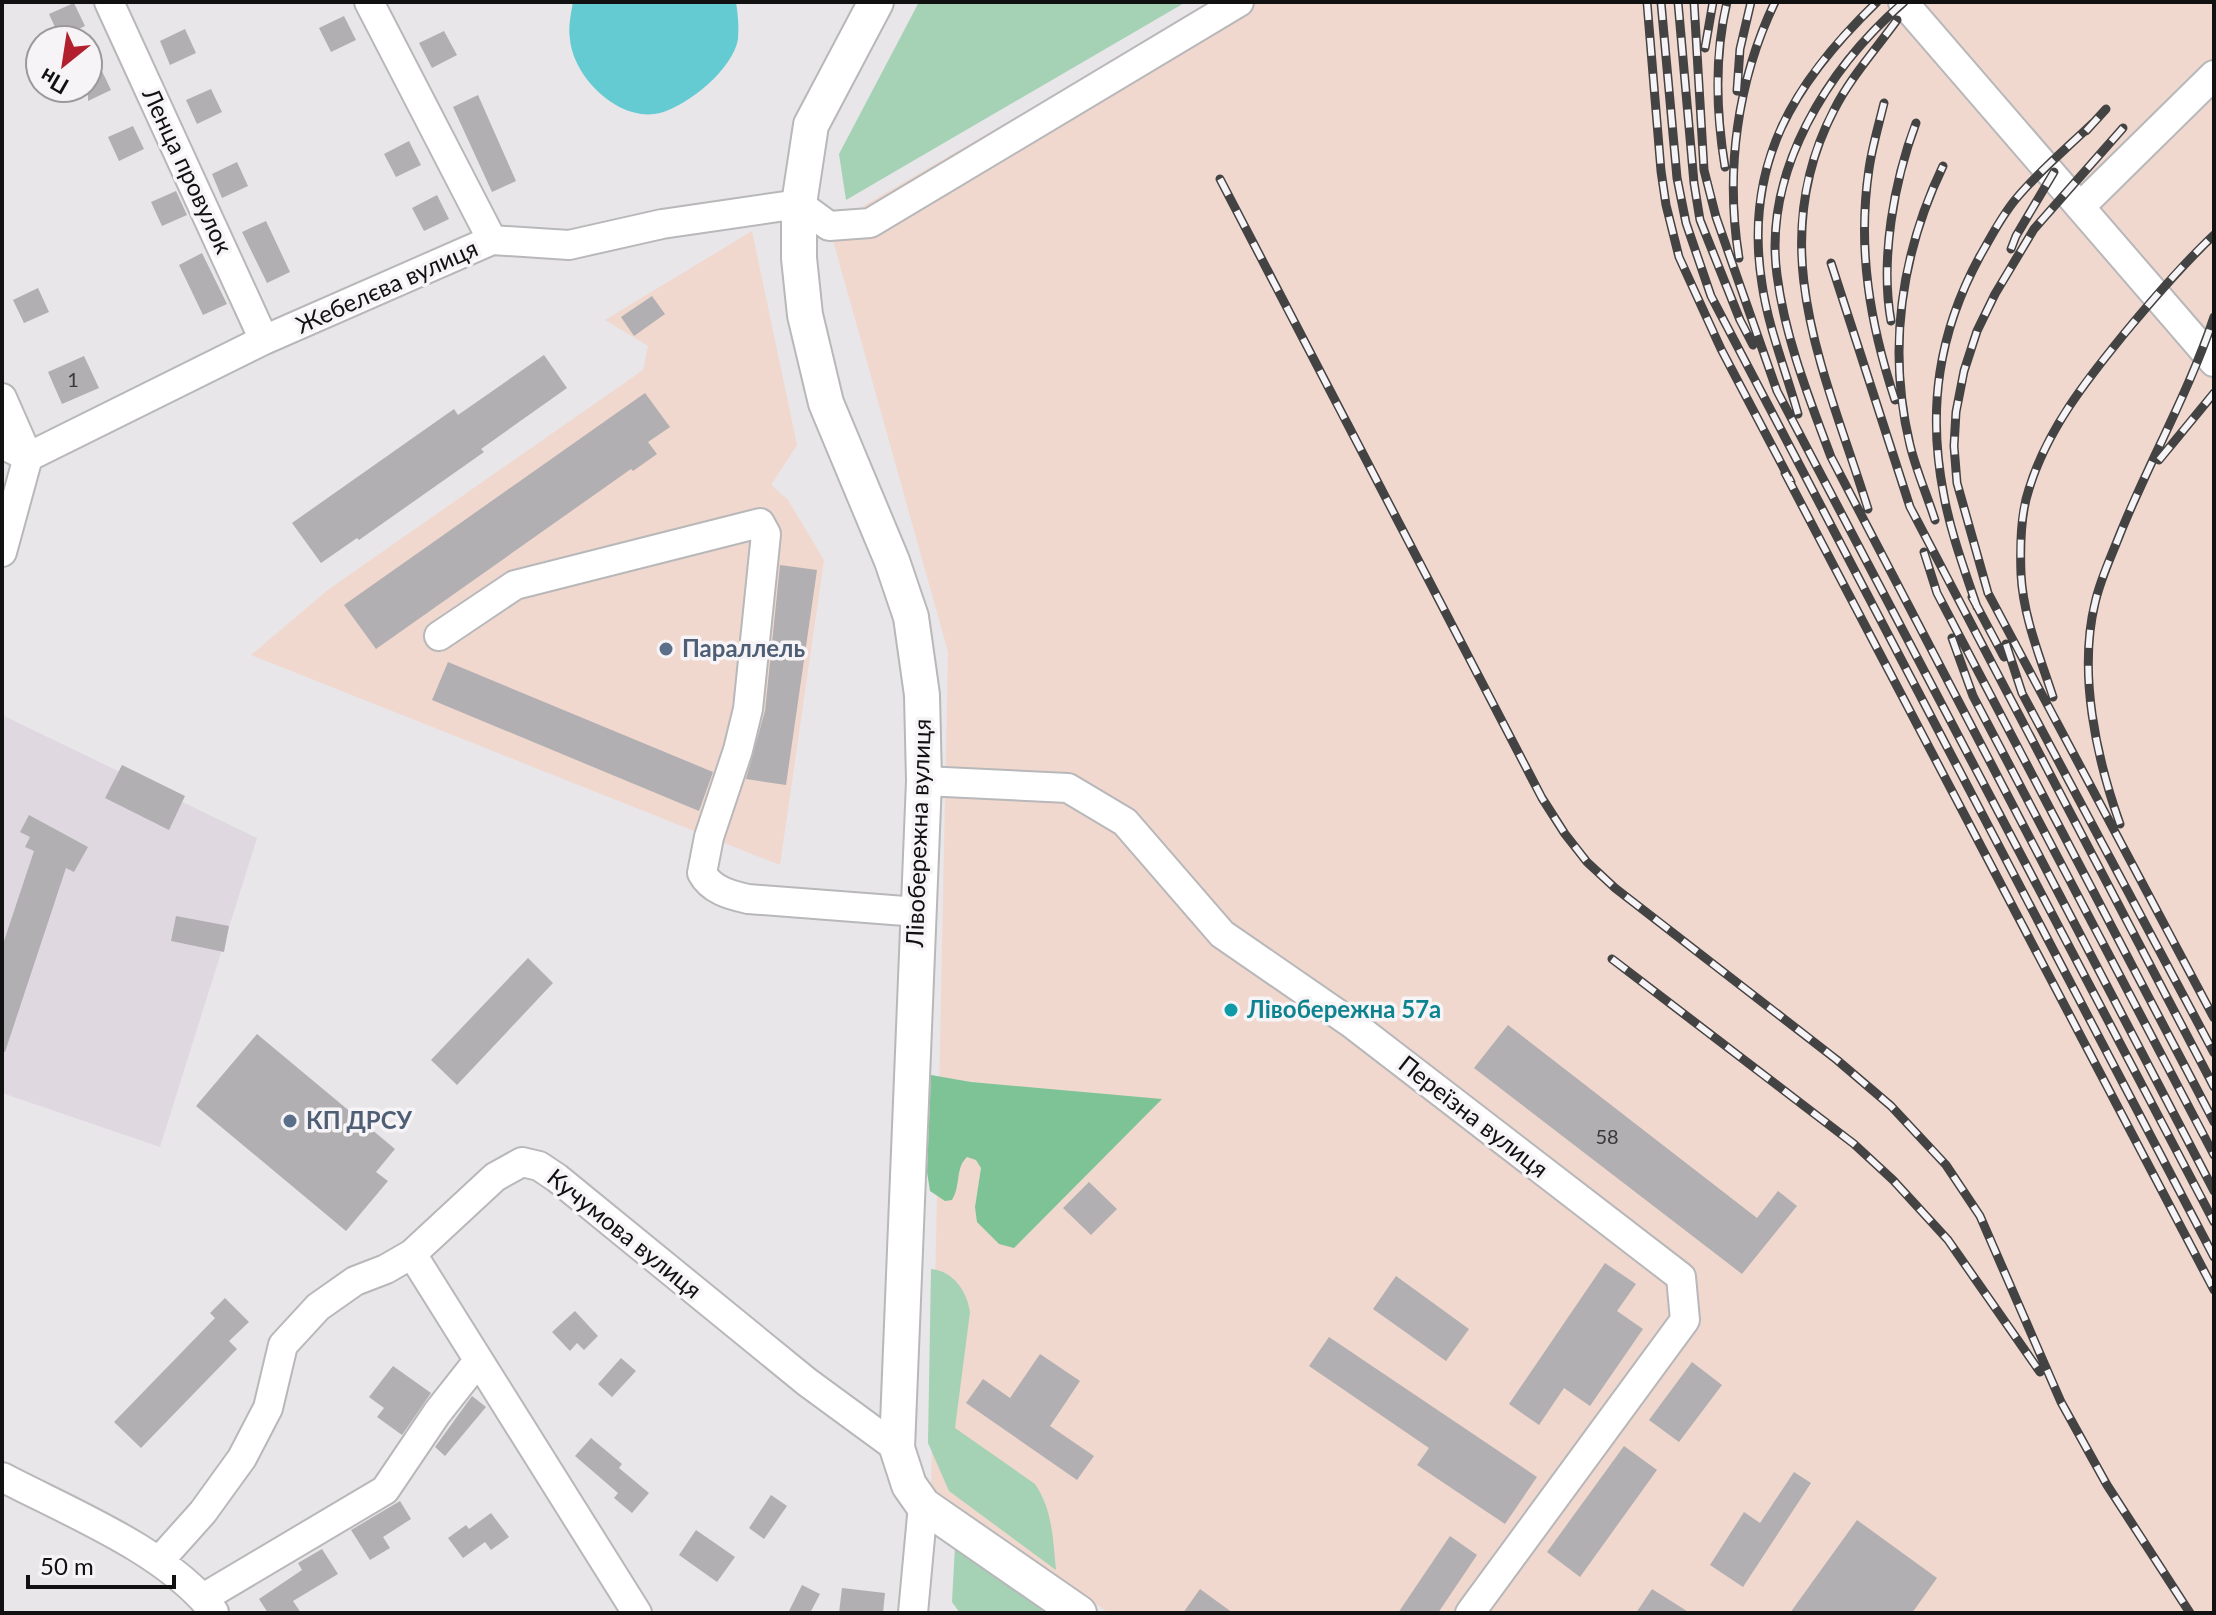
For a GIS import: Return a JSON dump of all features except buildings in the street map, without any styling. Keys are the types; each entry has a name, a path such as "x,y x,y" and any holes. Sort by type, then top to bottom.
{"main road":[{"name":"Лівобережна вулиця","path":"876,2 811,125 799,204 799,258 805,315 826,403 892,561 911,617 922,695 924,781 897,1448 909,1485 923,1505 1079,1613"}],"street":[{"name":"Ленца провулок","path":"109,2 264,340"},
{"path":"369,2 492,240"},
{"path":"799,204 829,226 870,223 1239,2"},
{"path":"1903,2 2214,362"},
{"path":"2080,207 2214,75"},
{"name":"Жебелєва вулиця","path":"28,457 264,340 492,240 569,245 662,224 799,204"},
{"path":"2,398 28,457 2,552"},
{"path":"2,444 28,457"},
{"path":"439,636 515,585 760,523 766,534 748,709 709,837 702,873 706,881 722,891 748,899 918,912"},
{"name":"Переїзна вулиця","path":"924,781 1068,788 1125,822 1222,934 1351,1023 1681,1277 1685,1320 1470,1613"},
{"name":"Кучумова вулиця","path":"160,1560 203,1512 242,1458 268,1408 283,1345 318,1307 355,1281 386,1269 412,1254 495,1177 522,1162 539,1166 569,1188 807,1382 897,1448"},
{"path":"412,1254 637,1613"},
{"path":"2,1477 160,1560 209,1606 385,1490 437,1413 478,1361"},
{"path":"913,1613 923,1505"}],"shaded area":[{"path":"1213,2 2214,2 2214,1613 1109,1613 931,1490 948,652 829,226"},
{"path":"752,231 797,445 771,485 788,500 824,560 780,865 251,655 329,589 643,370 648,346 605,320"},
{"path":"2,715 257,838 160,1147 2,1093"}],"green space":[{"path":"919,2 1186,2 846,200 839,154"},
{"path":"931,1075 971,1082 1162,1099 1014,1248 999,1244 977,1222 975,1207 981,1168 976,1160 967,1157 963,1161 952,1200 945,1201 930,1191 927,1172"},
{"path":"931,1269 946,1274 958,1283 970,1312 955,1428 1035,1484 1049,1515 1056,1570 949,1491 928,1443"},
{"path":"955,1546 1055,1613 960,1613 952,1602"}],"water":[{"path":"573,2 736,2 738,39 728,62 719,73 684,102 660,113 629,111 601,94 580,68 569,34"}],"railway":[{"path":"1647,2 1661,171 1679,257 1721,349 1791,482"},
{"path":"1661,2 1677,178 1686,223 1711,296 2214,1257"},
{"path":"1678,2 1700,220 1753,345"},
{"path":"1694,2 1704,170 1716,217 1777,391 2214,1222"},
{"path":"1705,48 1713,2"},
{"path":"1725,167 1718,84 1720,43 1727,2"},
{"path":"1737,91 1740,49 1751,2"},
{"path":"1739,258 1733,193 1738,127 1751,63 1775,2"},
{"path":"1798,414 1773,333 1762,284 1758,241 1760,201 1768,163 1781,128 1799,95 1821,63 1877,2"},
{"path":"1904,2 1876,28 1827,90 1791,160 1780,198 1775,236 1777,275 1786,322 1831,457 2214,1191"},
{"path":"1868,509 1820,360 1808,311 1802,261 1803,212 1813,161 1834,110 1855,75 1897,20"},
{"path":"1884,103 1869,169 1865,257 1873,315 1895,400"},
{"path":"2086,131 2106,109"},
{"path":"1891,321 1887,272 1891,220 1901,170 1916,123"},
{"path":"1977,607 1950,524 1939,464 1937,403 1946,343 1966,285 2005,213 2033,180 2093,123"},
{"path":"2123,128 2034,229 1977,331 1964,371 1956,412 1954,446 1957,483 1988,593 2214,1018"},
{"path":"1935,520 1910,445 1903,409 1899,338 1908,268 1917,233 1943,166"},
{"path":"2011,249 2054,172"},
{"path":"1220,179 1542,798 1565,834 1587,862 1615,888 1837,1060 1891,1106 1946,1165 1980,1216 2061,1402 2107,1485 2190,1613"},
{"path":"2053,697 2022,590 2021,531 2029,489 2046,447 2082,389 2157,295 2214,235"},
{"path":"1831,263 1910,507 2214,1087"},
{"path":"2120,824 2092,715 2088,658 2095,603 2120,534 2193,372 2214,317"},
{"path":"2159,460 2214,393"},
{"path":"1785,473 2214,1290"},
{"path":"1924,552 1937,593 2214,1122"},
{"path":"1972,597 2004,657"},
{"path":"1952,638 1973,696 2214,1155"},
{"path":"2006,644 2022,693 2214,1053"},
{"path":"1612,959 1854,1144 1893,1180 1948,1240 2040,1372"}],"place":[{"name":"Параллель","path":"666,649"},
{"name":"Лівобережна 57а","path":"1231,1010"},
{"name":"КП ДРСУ","path":"290,1121"}]}
